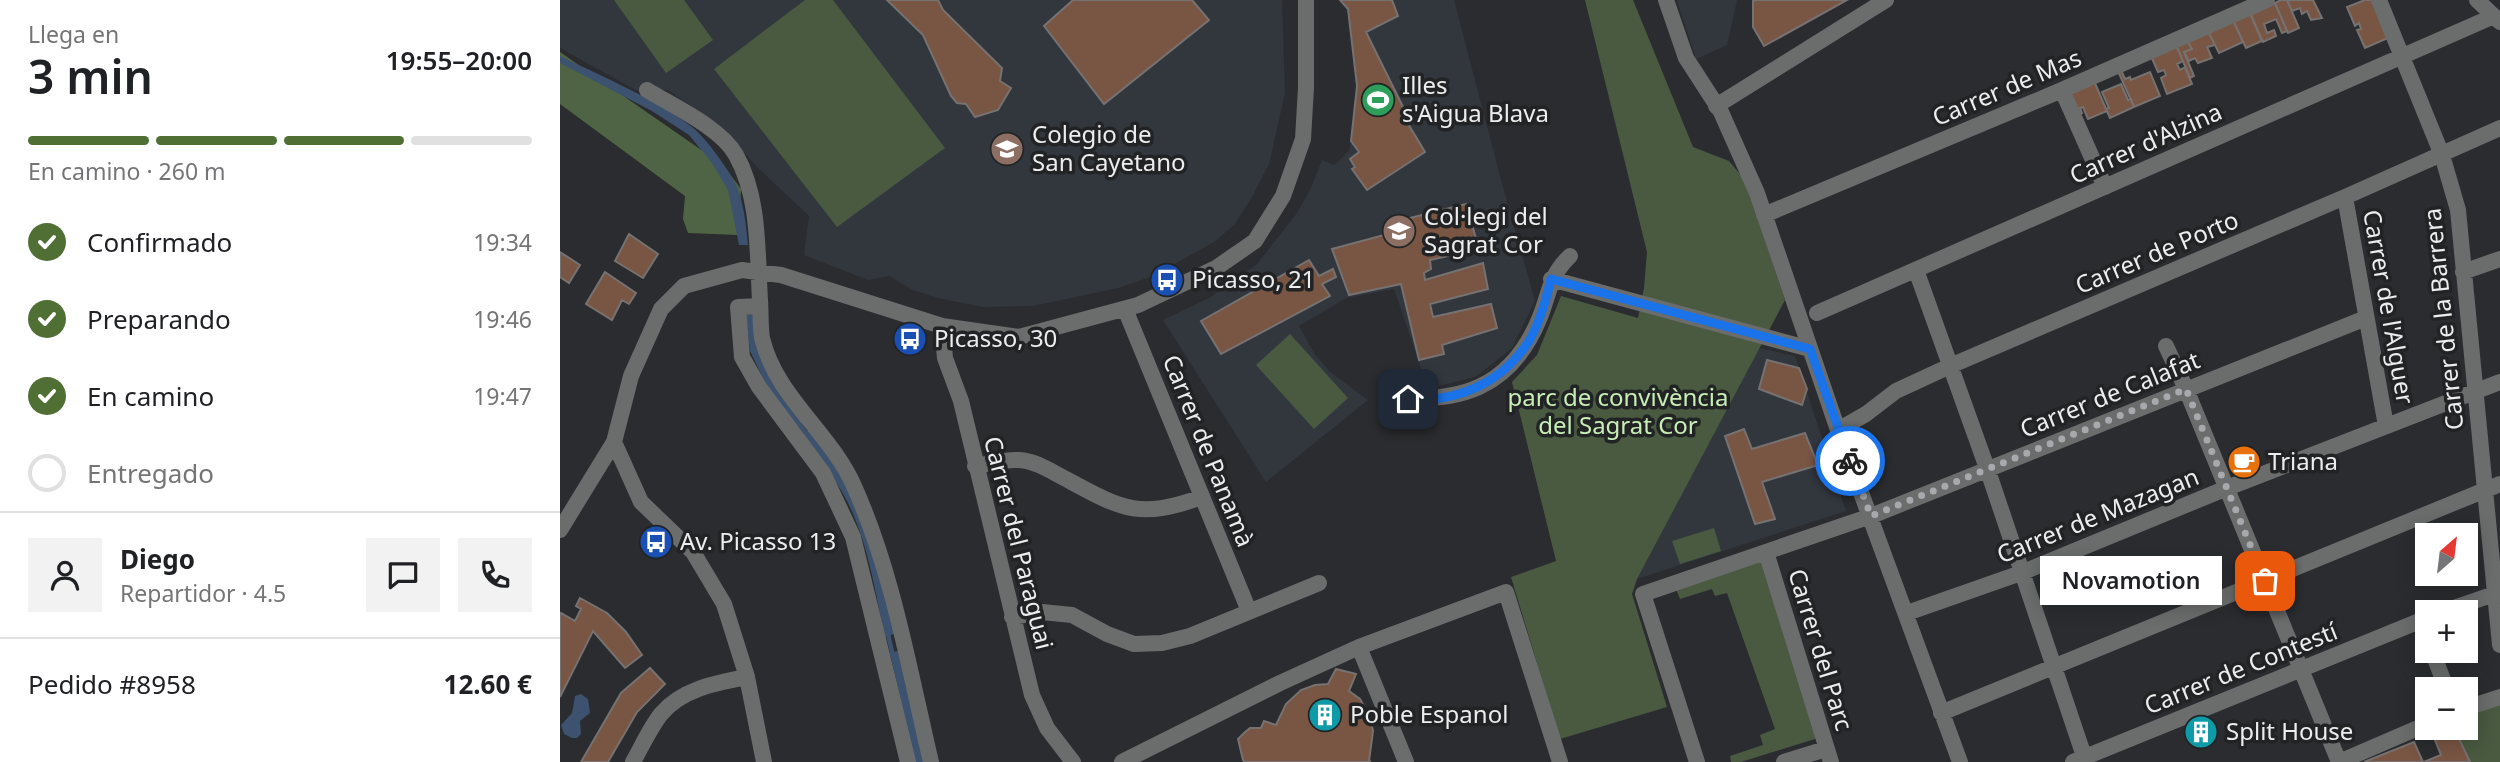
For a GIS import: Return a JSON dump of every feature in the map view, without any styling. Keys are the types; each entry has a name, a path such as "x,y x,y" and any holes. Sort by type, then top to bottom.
{"street":[{"path":"560,530 614,442 631,376 661,309 684,286 741,270 780,275 942,326 1019,337 1138,306 1216,268 1255,241 1283,196 1303,139 1306,0"},
{"path":"1666,0 1686,58 1721,112 1758,193 1810,349 1960,762"},
{"path":"1716,106 1886,0"},
{"name":"Carrer de Mas","path":"1764,215 2062,90 2267,0"},
{"name":"Carrer de la Barrera","path":"2379,0 2442,155 2458,210 2474,392 2493,487 2500,645"},
{"path":"2477,0 2497,19"},
{"name":"Carrer d'Alzina","path":"1817,313 2402,57 2497,19"},
{"path":"647,90 715,132 734,151 746,173 753,205 762,336 782,384 845,467 886,572 891,645 908,762"},
{"path":"2062,90 2105,187"},
{"name":"Carrer de Porto","path":"1839,430 1896,391 1950,366 2500,128"},
{"name":"Carrer de l'Alguer","path":"2345,197 2386,426"},
{"path":"1387,397 1443,399 1477,389 1490,381 1530,340 1551,279 1570,256"},
{"path":"2463,271 2500,260"},
{"path":"1916,270 1987,468 2054,669 2081,760"},
{"path":"1551,279 1810,349"},
{"path":"760,306 738,307 743,357 759,387 823,473 853,537 930,762"},
{"name":"Carrer de Panamà","path":"1125,309 1249,611"},
{"name":"Carrer de Calafat","path":"1697,762 1643,594 1871,516 2366,318"},
{"name":"Carrer del Paraguai","path":"942,326 945,358 961,401 1032,695 1047,728 1073,762"},
{"path":"2166,346 2339,762 2415,729"},
{"name":"Carrer de Mazagan","path":"1908,613 2021,573 2227,488 2500,382"},
{"path":"614,442 641,502 693,552 724,604 747,677 764,762"},
{"path":"975,466 1017,459 1036,463 1111,503 1145,511 1175,507 1202,498"},
{"path":"1941,713 2493,487"},
{"name":"Carrer del Parc","path":"1766,552 1829,755"},
{"path":"1012,617 1042,612 1072,615 1107,634 1134,644 1162,643 1190,636 1319,583"},
{"path":"1122,762 1359,647 1506,592 1560,762"},
{"path":"2477,600 2498,593"},
{"name":"Carrer de Contestí","path":"2081,760 2415,622"},
{"path":"1359,647 1406,762"},
{"path":"633,762 662,713 675,703 706,685 747,677"},
{"path":"2478,704 2500,696"},
{"path":"1784,762 1829,755"}],"shaded area":[{"name":"Colegio de San Cayetano","path":"560,0 1282,0 1285,93 1269,164 1234,225 1214,242 1153,276 1118,288 1033,306 983,307 913,290 889,276 868,280 804,255 809,216 757,167 724,130 668,90 647,90 643,94 560,48"},
{"name":"Col·legi del Sagrat Cor","path":"1392,0 1454,0 1535,301 1512,348 1477,376 1428,389 1394,289 1346,298 1299,326 1314,353 1329,371 1368,400 1266,482 1163,320 1211,297 1257,264 1297,213 1322,160 1334,165 1349,151 1351,141 1359,152 1353,170 1367,190 1425,152 1404,117 1407,114 1366,32 1398,17"},
{"path":"1677,0 1737,0 1727,45 1696,59"},
{"path":"1759,348 1795,356 1846,511 1637,579"}],"green space":[{"path":"614,0 684,0 713,40 666,73"},
{"path":"805,0 833,0 945,148 837,227 714,69"},
{"name":"parc de convivència del Sagrat Cor","path":"1585,0 1633,0 1693,147 1729,161 1745,180 1785,300 1637,579 1632,594 1667,707 1560,739 1511,577 1556,561 1512,382 1537,355 1561,296 1638,318 1647,252"},
{"path":"560,52 723,165 741,189 738,235 688,233 683,219 685,196 560,104"},
{"path":"1290,334 1348,398 1314,429 1256,365"},
{"path":"1714,528 1721,551 1680,564 1672,541"},
{"path":"1762,557 1818,738 1741,762 1731,762 1730,756 1763,745 1760,735 1775,729 1727,593 1715,596 1712,589 1680,599 1675,587"},
{"path":"2500,697 2500,762 2470,762 2460,740 2478,740 2478,704"}],"water":[{"path":"560,56 645,98 698,132 717,155 737,187 748,245 739,245 728,190 712,163 689,135 652,111 560,63"},
{"path":"746,315 756,315 805,420 796,427 766,384 750,351"},
{"path":"811,428 864,515 897,633 885,637 870,566 854,515 826,467 802,436"},
{"path":"901,650 927,762 915,762 890,653"},
{"path":"581,694 588,699 590,713 580,721 581,734 572,738 564,734 561,725 572,713 575,696"}],"building":[{"path":"887,0 938,0 943,10 1002,68 1000,81 1011,88 998,110 975,117 966,104 957,103 951,96 923,35"},
{"path":"1073,0 1192,0 1209,20 1104,104 1044,26"},
{"name":"Illes s'Aigua Blava","path":"1340,0 1392,0 1398,16 1366,32 1407,115 1404,117 1425,152 1367,190 1352,169 1355,167 1350,159 1359,152 1351,141 1357,86 1348,9"},
{"path":"1847,0 1764,46 1753,27 1753,1"},
{"path":"2287,0 2299,28 2288,33 2275,3"},
{"path":"2287,0 2313,0 2322,18 2311,20 2307,11 2302,14 2300,8 2292,11"},
{"path":"2372,0 2388,38 2365,48 2357,30 2361,29 2359,23 2355,26 2347,7"},
{"path":"2275,3 2287,31 2282,33 2276,19 2264,24 2267,33 2274,30 2276,36 2263,42 2250,13"},
{"path":"2250,13 2262,41 2246,48 2233,20"},
{"path":"2233,20 2243,42 2219,53 2208,31"},
{"path":"2208,31 2215,45 2207,47 2212,58 2198,63 2195,58 2189,61 2184,52 2192,49 2187,40"},
{"path":"2187,40 2192,49 2184,52 2194,76 2190,78 2176,45"},
{"path":"2176,45 2183,61 2177,64 2180,70 2185,67 2192,84 2167,94 2161,78 2166,75 2164,70 2158,72 2151,56"},
{"path":"2121,70 2125,79 2130,77 2131,80 2150,72 2160,96 2134,107 2118,71"},
{"path":"2094,81 2107,111 2088,119 2083,107 2080,108 2082,113 2079,115 2069,91"},
{"path":"2121,84 2134,107 2110,118 2102,92"},
{"path":"1466,204 1479,249 1430,260 1431,269 1424,273 1425,280 1483,263 1488,289 1430,304 1433,317 1491,304 1497,328 1442,345 1444,354 1419,360 1401,284 1349,295 1332,249 1403,230 1402,220"},
{"path":"629,234 658,254 643,278 615,261"},
{"path":"560,252 580,265 569,283 560,277"},
{"path":"1309,260 1319,276 1333,269 1336,277 1322,284 1330,296 1221,354 1201,321"},
{"path":"605,272 636,293 629,304 622,300 612,320 586,304"},
{"path":"1767,360 1799,368 1807,389 1802,405 1759,389"},
{"path":"1744,429 1752,449 1805,433 1818,465 1762,482 1775,519 1755,524 1725,436"},
{"path":"580,598 607,613 626,632 642,655 625,668 593,631 560,697 560,616 561,613 575,621 581,609 576,606"},
{"path":"650,668 665,684 637,712 608,762 581,762 621,693"},
{"name":"Poble Espanol","path":"1336,669 1356,674 1349,691 1360,699 1370,717 1373,731 1371,762 1243,760 1238,739 1244,733 1250,728 1261,728 1264,721 1276,725 1286,704 1301,690 1328,684"},
{"name":"Split House","path":"2208,719 2215,737 2194,745 2187,727"},
{"path":"2435,740 2460,740 2470,762 2424,762 2441,755"},
{"path":"2414,742 2423,762 2364,762"}],"waterway":[{"path":"797,421 808,436"},
{"path":"887,630 893,656"}],"way so far":[{"path":"1850,461 1871,516 2186,389 2265,581"}],"place":[{"name":"Illes s'Aigua Blava","path":"1378,100"},
{"name":"Colegio de San Cayetano","path":"1007,149"},
{"name":"Col·legi del Sagrat Cor","path":"1399,231"},
{"name":"Picasso, 21","path":"1167,280"},
{"name":"Picasso, 30","path":"910,339"},
{"name":"Triana","path":"2244,462"},
{"name":"Av. Picasso 13","path":"656,542"},
{"name":"Novamotion","path":"2265,581"},
{"name":"Poble Espanol","path":"1325,715"},
{"name":"Split House","path":"2201,732"}],"route":[{"path":"1408,399 1443,399 1477,389 1490,381 1530,340 1551,279 1810,349 1850,461"}]}
